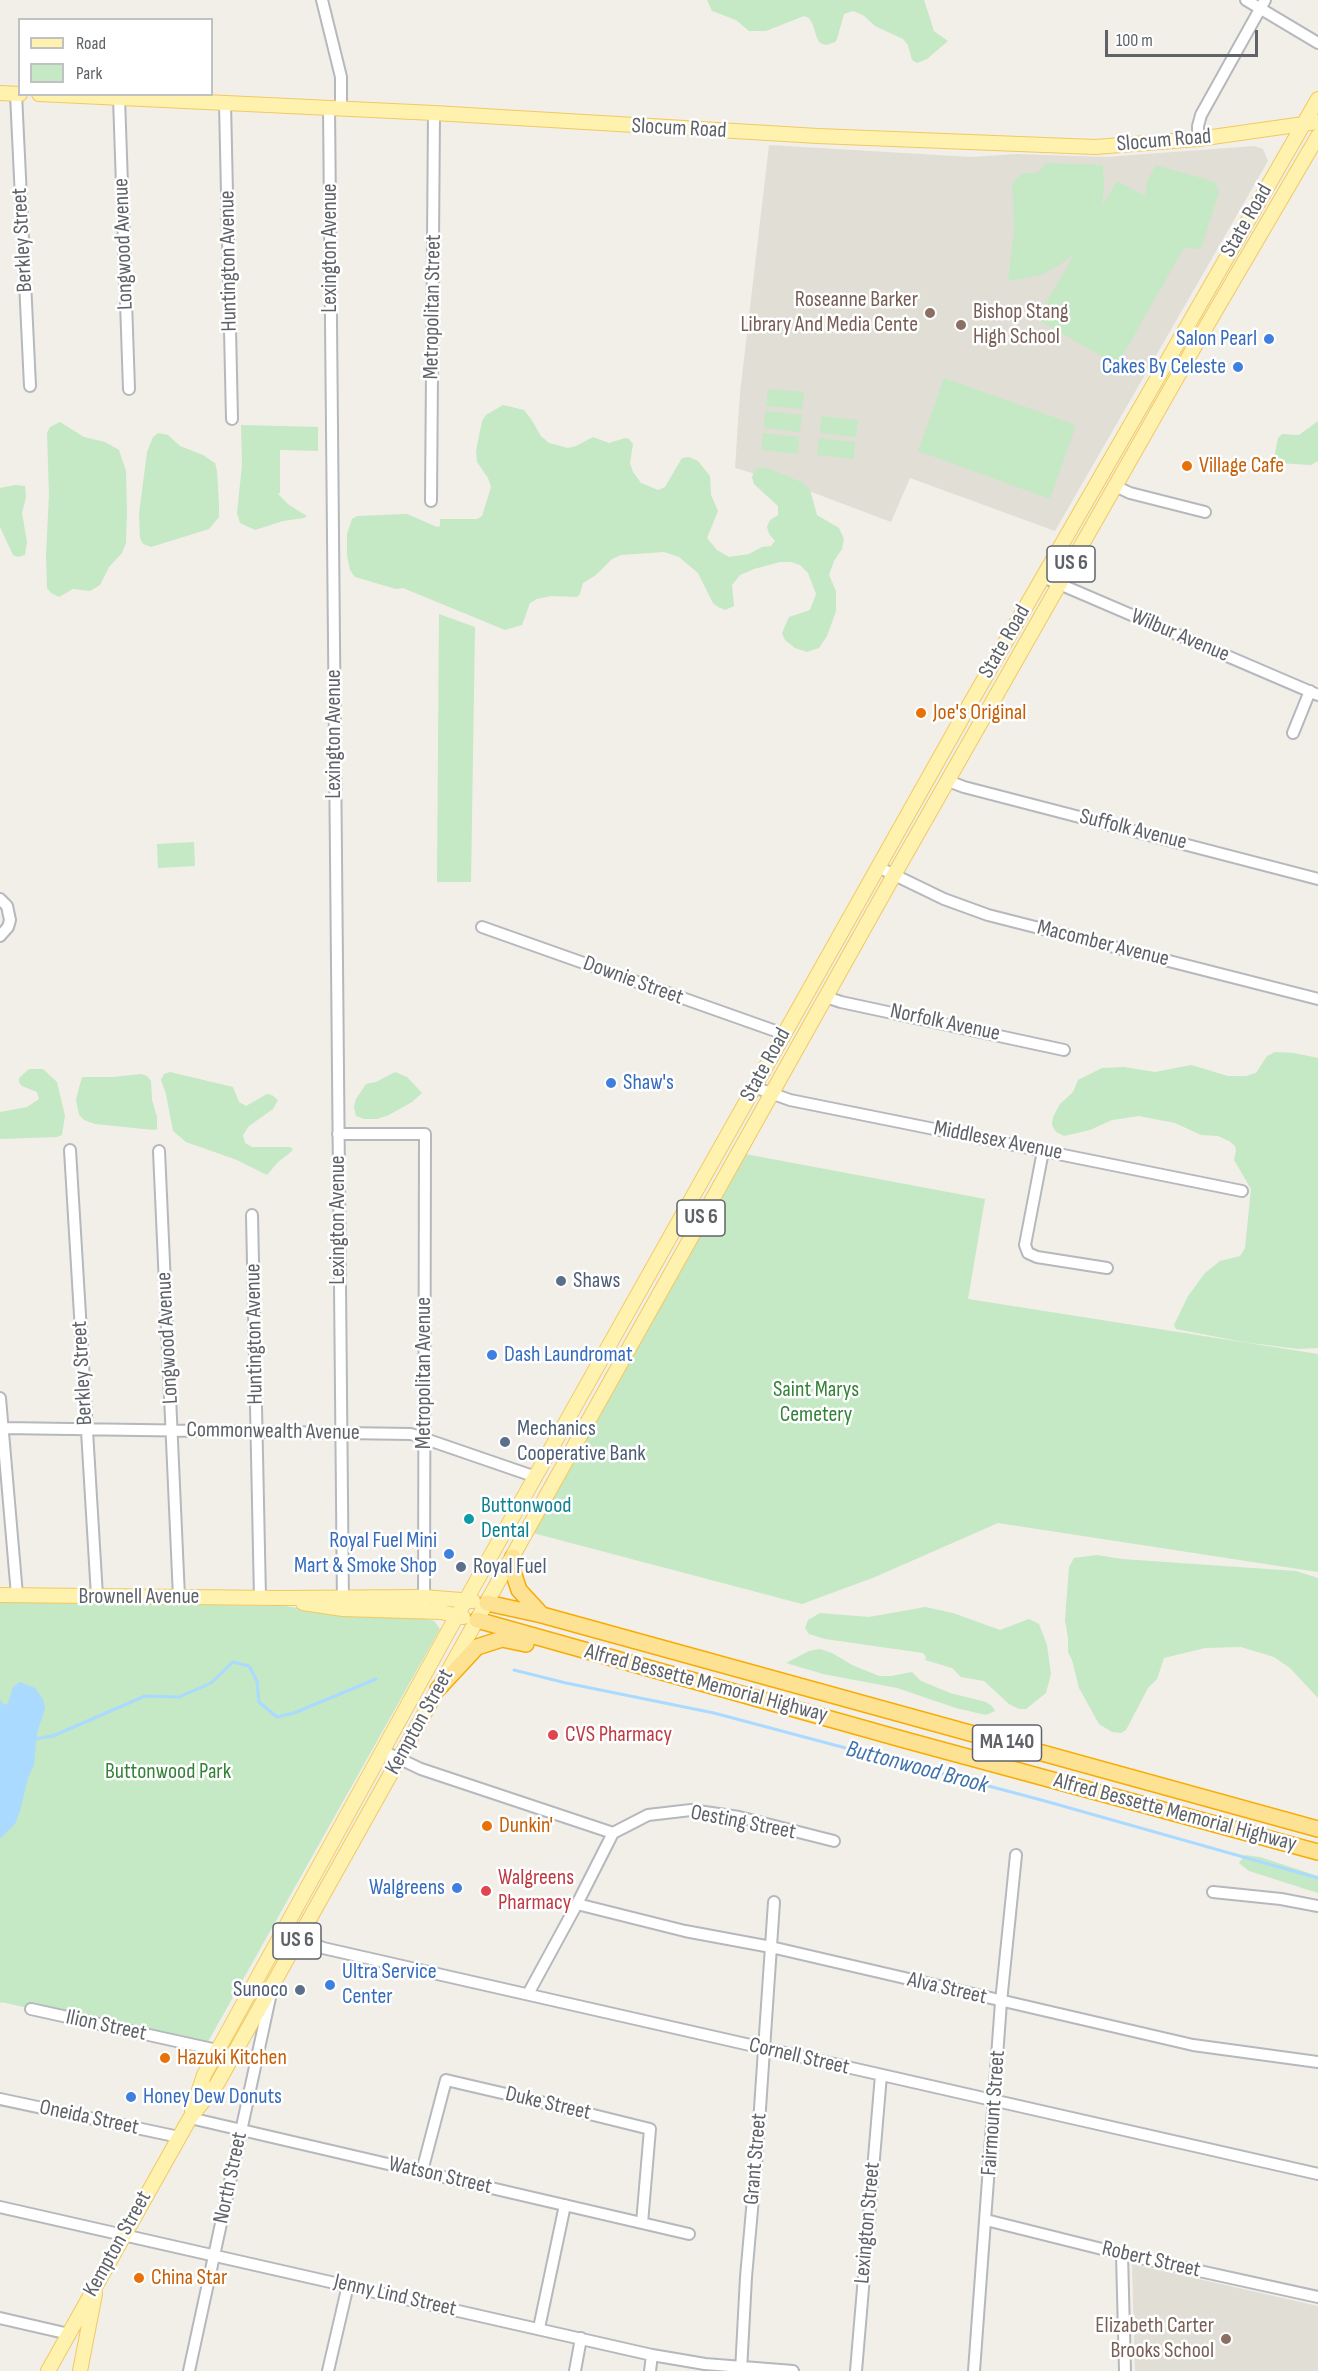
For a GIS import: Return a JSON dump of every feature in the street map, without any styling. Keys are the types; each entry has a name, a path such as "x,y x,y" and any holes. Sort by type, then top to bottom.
{"highway":[{"path":"513,1557 513,1572 519,1590 542,1615"},
{"name":"Alfred Bessette Memorial Highway","path":"487,1603 542,1615 1318,1829"},
{"name":"Alfred Bessette Memorial Highway","path":"477,1620 923,1745 1318,1852"},
{"path":"438,1689 477,1647 502,1639 518,1641 573,1657 639,1666"}],"main road":[{"path":"0,93 18,94"},
{"name":"Slocum Road","path":"79,96 435,113 760,134 1004,144 1114,146 1198,139 1318,122"},
{"name":"State Road","path":"627,1313 1043,577 1318,99"},
{"name":"State Road","path":"643,1322 1115,486 1318,136"},
{"path":"627,1313 643,1322"},
{"name":"Kempton Street","path":"190,2118 204,2075 217,2050 627,1313"},
{"name":"Kempton Street","path":"48,2371 190,2118 217,2084 643,1322"},
{"name":"Brownell Avenue","path":"0,1595 277,1598 343,1603 424,1604 466,1600 487,1603"},
{"name":"Brownell Avenue","path":"424,1604 477,1620"},
{"path":"233,2021 248,2029"},
{"name":"US 6","path":"80,2371 98,2281"}],"street":[{"name":"Lexington Avenue","path":"322,0 341,77 335,108 338,1134 343,1603"},
{"path":"1246,0 1263,4 1318,43"},
{"path":"1198,139 1201,115 1263,4"},
{"name":"Berkley Street","path":"18,96 30,386"},
{"name":"Longwood Avenue","path":"119,98 129,389"},
{"name":"Huntington Avenue","path":"225,103 232,419"},
{"name":"Metropolitan Street","path":"431,501 435,113"},
{"path":"1115,486 1130,493 1205,512"},
{"name":"Wilbur Avenue","path":"1043,577 1314,693"},
{"path":"1293,733 1314,693"},
{"name":"Suffolk Avenue","path":"948,781 1318,879"},
{"name":"Macomber Avenue","path":"878,867 952,902 988,915 1318,999"},
{"path":"0,899 7,906 10,920 8,927 0,936"},
{"name":"Downie Street","path":"482,927 784,1034"},
{"name":"Norfolk Avenue","path":"826,996 840,1002 1064,1050"},
{"name":"Middlesex Avenue","path":"754,1086 790,1100 1242,1191"},
{"name":"Metropolitan Avenue","path":"338,1134 425,1134 424,1604"},
{"name":"Berkley Street","path":"70,1150 97,1596"},
{"name":"Longwood Avenue","path":"159,1151 179,1597"},
{"path":"1043,1151 1025,1245 1028,1253 1037,1257 1107,1268"},
{"name":"Huntington Avenue","path":"252,1215 260,1598"},
{"path":"0,1398 17,1595"},
{"name":"Commonwealth Avenue","path":"3,1428 411,1434 536,1477"},
{"path":"382,1751 399,1760 613,1833 528,1994"},
{"name":"Oesting Street","path":"613,1833 648,1815 691,1810 736,1817 834,1841"},
{"name":"Fairmount Street","path":"974,2371 1001,2002 1016,1855"},
{"path":"1213,1892 1281,1899 1318,1906"},
{"name":"Grant Street","path":"741,2369 774,1902"},
{"name":"Alva Street","path":"577,1905 685,1931 771,1947 1193,2045 1318,2062"},
{"name":"Cornell Street","path":"283,1929 323,1948 1318,2174"},
{"name":"North Street","path":"189,2371 273,1985"},
{"name":"Ilion Street","path":"31,2009 217,2050"},
{"name":"Lexington Street","path":"856,2371 881,2075"},
{"name":"Duke Street","path":"422,2171 446,2080 549,2104 650,2129 642,2223"},
{"name":"Oneida Street","path":"0,2099 179,2138"},
{"name":"Watson Street","path":"190,2118 689,2234"},
{"path":"539,2328 565,2205"},
{"name":"Jenny Lind Street","path":"0,2207 652,2355 741,2369 793,2371"},
{"name":"Robert Street","path":"986,2220 1122,2254 1318,2297"},
{"path":"1122,2254 1125,2371"},
{"path":"328,2371 348,2285"},
{"path":"0,2318 69,2334"},
{"path":"576,2371 581,2338"},
{"path":"650,2371 652,2355"}],"shaded area":[{"name":"Bishop Stang High School","path":"769,145 971,157 1016,154 1106,157 1254,146 1263,149 1268,161 1055,531 910,478 891,522 793,485 735,468 740,393"},
{"name":"Elizabeth Carter Brooks School","path":"1132,2264 1318,2306 1318,2371 1135,2371"}],"green space":[{"path":"707,0 924,0 934,31 948,41 927,59 917,63 912,60 908,45 903,39 875,26 863,15 853,11 844,14 835,42 826,45 820,43 809,18 804,16 766,31 749,31 736,20 712,11"},
{"path":"1047,163 1103,165 1102,206 1117,181 1145,196 1147,181 1156,165 1215,182 1219,192 1201,249 1184,248 1117,365 1037,319 1075,253 1041,275 1008,281 1014,229 1012,183 1023,173 1037,173"},
{"path":"944,378 1076,425 1050,499 918,451"},
{"path":"768,389 804,392 802,409 766,406"},
{"path":"503,405 524,410 541,436 549,443 568,448 593,437 609,443 629,439 633,444 630,463 633,472 641,483 658,490 665,487 682,458 689,457 698,461 710,476 711,495 718,511 707,538 717,550 729,557 749,554 762,547 771,546 775,541 767,527 770,520 778,515 778,506 754,484 752,477 755,469 762,467 770,469 803,483 810,490 817,515 839,528 844,539 842,549 829,575 836,591 836,611 827,636 819,648 807,652 795,648 785,640 782,633 789,617 810,610 816,594 808,573 800,565 791,562 780,562 740,575 732,585 734,606 725,610 713,603 698,573 679,557 664,552 621,555 612,559 596,575 583,583 577,597 551,596 537,599 530,603 522,625 505,630 403,588 396,589 355,577 350,570 347,555 347,534 352,519 357,516 407,514 437,527 440,526 440,519 477,519 482,516 491,487 477,462 476,451 482,421 486,415"},
{"path":"765,411 802,415 800,432 764,428"},
{"path":"821,416 858,420 856,437 820,433"},
{"path":"1318,421 1318,461 1311,465 1278,463 1274,458 1278,438 1282,434 1299,435"},
{"path":"60,422 84,437 105,442 119,450 126,471 127,513 126,543 122,553 109,567 100,585 90,591 73,589 59,597 47,588 46,556 49,494 47,433 50,427"},
{"path":"241,425 318,427 318,451 280,450 280,493 278,494 289,505 307,516 255,530 240,523 237,513 242,465"},
{"path":"158,433 168,435 180,446 203,455 215,463 219,517 209,529 151,547 143,544 140,538 139,514 147,452 153,437"},
{"path":"763,433 799,437 798,454 761,450"},
{"path":"819,438 855,442 854,459 817,455"},
{"path":"25,486 26,497 22,513 27,542 25,555 18,557 13,555 0,527 0,488"},
{"path":"439,614 475,627 471,882 437,882"},
{"path":"194,842 195,866 158,868 157,844"},
{"path":"1275,1052 1318,1058 1318,1348 1298,1349 1243,1342 1176,1329 1174,1325 1188,1296 1205,1273 1220,1261 1240,1256 1245,1248 1251,1189 1234,1160 1235,1146 1218,1136 1201,1135 1175,1123 1139,1116 1112,1120 1090,1130 1064,1136 1056,1132 1052,1125 1053,1117 1060,1104 1073,1092 1078,1080 1102,1068 1124,1067 1155,1072 1191,1065 1228,1076 1246,1076 1256,1073 1267,1056"},
{"path":"29,1069 43,1069 57,1082 65,1116 62,1135 0,1139 0,1112 27,1107 39,1099 37,1092 22,1086 19,1082 19,1078"},
{"path":"170,1072 233,1087 239,1102 246,1106 267,1094 272,1095 278,1100 273,1109 249,1126 243,1135 245,1143 252,1147 290,1147 293,1149 267,1175 237,1160 186,1142 173,1131 161,1080 164,1074"},
{"path":"395,1072 407,1077 422,1093 412,1102 389,1115 377,1119 364,1119 356,1116 354,1107 356,1099 366,1084 376,1082"},
{"path":"141,1074 147,1076 151,1081 157,1129 95,1124 84,1120 79,1115 76,1099 82,1077"},
{"name":"Saint Marys Cemetery","path":"745,1154 985,1199 968,1299 1318,1354 1318,1572 998,1523 875,1577 802,1604 533,1533"},
{"path":"1097,1555 1122,1559 1296,1571 1318,1578 1318,1698 1290,1668 1274,1657 1241,1647 1205,1648 1164,1658 1157,1679 1148,1688 1126,1730 1121,1733 1112,1732 1099,1724 1079,1688 1068,1652 1065,1620 1069,1567 1074,1558"},
{"name":"Buttonwood Park","path":"0,1602 285,1606 343,1615 422,1618 434,1621 440,1629 205,2047 1,2002 0,2004"},
{"path":"925,1607 953,1613 1000,1630 1029,1619 1039,1624 1047,1645 1051,1674 1046,1693 1026,1709 1019,1709 1009,1704 984,1681 961,1677 952,1668 925,1660 923,1653 825,1639 809,1634 805,1628 808,1620 820,1613 869,1617"},
{"path":"820,1649 879,1676 912,1672 921,1681 950,1693 986,1702 995,1711 986,1715 956,1708 897,1688 823,1674 786,1663 809,1651"},
{"path":"1245,1855 1260,1857 1318,1876 1318,1893 1249,1871 1239,1863"}],"water":[{"path":"20,1682 35,1688 43,1699 45,1708 37,1733 34,1765 28,1778 20,1811 15,1824 0,1839 0,1700 4,1705 8,1703 13,1687"}],"waterway":[{"name":"Buttonwood Brook","path":"34,1739 53,1736 145,1696 179,1697 211,1683 233,1662 249,1666 257,1681 259,1702 277,1717 294,1713 376,1679"},
{"name":"Buttonwood Brook","path":"514,1670 714,1713 1045,1801 1318,1878"}],"place":[{"name":"Roseanne Barker Library And Media Cente","path":"930,313"},
{"name":"Bishop Stang High School","path":"961,325"},
{"name":"Salon Pearl","path":"1269,339"},
{"name":"Cakes By Celeste","path":"1238,367"},
{"name":"Village Cafe","path":"1187,466"},
{"name":"Joe's Original","path":"921,713"},
{"name":"Shaw's","path":"611,1083"},
{"name":"Shaws","path":"561,1281"},
{"name":"Dash Laundromat","path":"492,1355"},
{"name":"Mechanics Cooperative Bank","path":"505,1442"},
{"name":"Buttonwood Dental","path":"469,1519"},
{"name":"Royal Fuel Mini Mart & Smoke Shop","path":"449,1554"},
{"name":"Royal Fuel","path":"461,1567"},
{"name":"CVS Pharmacy","path":"553,1735"},
{"name":"Dunkin'","path":"487,1826"},
{"name":"Walgreens","path":"457,1888"},
{"name":"Walgreens Pharmacy","path":"486,1891"},
{"name":"Ultra Service Center","path":"330,1985"},
{"name":"Sunoco","path":"300,1990"},
{"name":"Hazuki Kitchen","path":"165,2058"},
{"name":"Honey Dew Donuts","path":"131,2097"},
{"name":"China Star","path":"139,2278"},
{"name":"Elizabeth Carter Brooks School","path":"1226,2339"}]}
